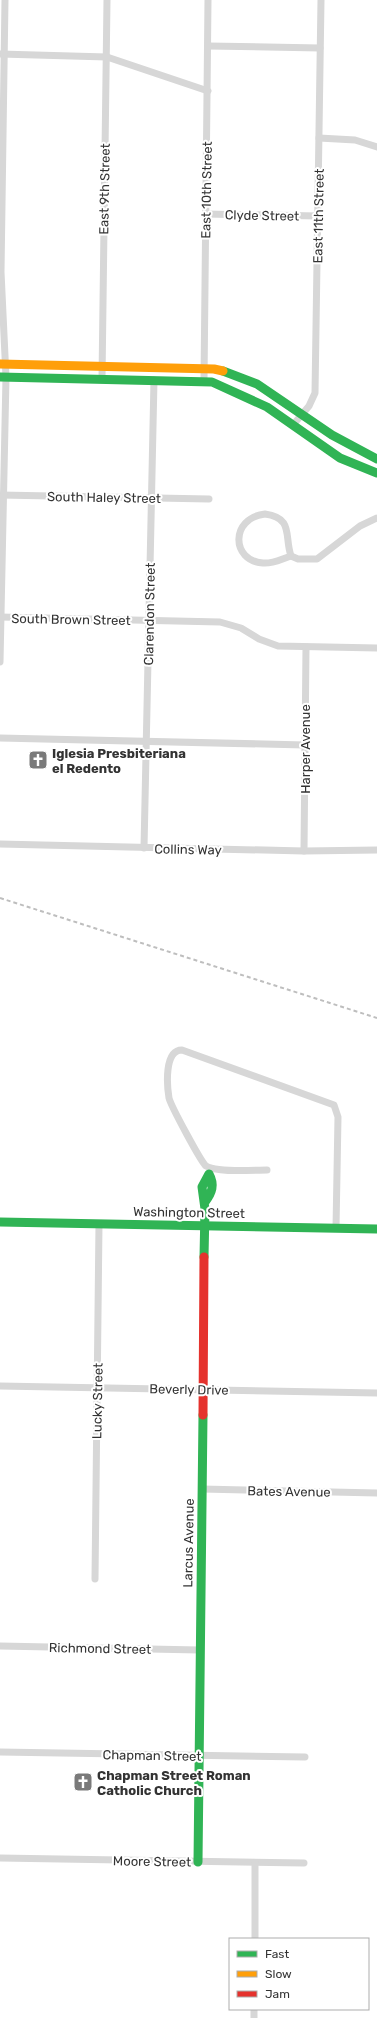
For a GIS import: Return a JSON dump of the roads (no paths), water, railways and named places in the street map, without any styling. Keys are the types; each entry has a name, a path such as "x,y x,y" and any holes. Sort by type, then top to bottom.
{"street":[{"path":"0,662 3,377 1,272 2,54 5,0"},
{"name":"East 9th Street","path":"102,379 107,0"},
{"name":"East 10th Street","path":"204,381 208,0"},
{"name":"East 11th Street","path":"293,425 313,399 315,393 321,0"},
{"path":"208,46 320,48"},
{"path":"2,54 106,57 208,91"},
{"path":"319,138 355,140 377,148"},
{"name":"Clyde Street","path":"205,214 318,216"},
{"path":"3,364 204,369 228,372 256,383 281,398 353,448 377,459"},
{"path":"3,377 204,381 228,387 267,406 340,458 377,473"},
{"name":"Clarendon Street","path":"144,848 154,380"},
{"name":"South Haley Street","path":"2,495 209,499"},
{"path":"291,556 287,528 278,518 265,514 257,515 251,517 240,530 239,543 241,550 247,557 257,562 267,563 291,556 298,559 317,558 360,526 377,518"},
{"name":"South Brown Street","path":"0,617 220,622 241,628 269,643 287,647 377,648"},
{"name":"Harper Avenue","path":"304,851 306,647"},
{"path":"0,738 305,745"},
{"name":"Collins Way","path":"0,844 304,851 377,850"},
{"path":"267,1170 210,1171 204,1164 169,1098 169,1062 170,1057 177,1050 334,1105 338,1117 336,1228"},
{"name":"Larcus Avenue","path":"198,1862 199,1650 205,1202 212,1193 213,1187 210,1171"},
{"name":"Washington Street","path":"0,1222 377,1229"},
{"name":"Lucky Street","path":"95,1579 99,1224"},
{"name":"Beverly Drive","path":"0,1386 377,1393"},
{"name":"Bates Avenue","path":"202,1489 377,1493"},
{"name":"Richmond Street","path":"0,1646 199,1650"},
{"name":"Chapman Street","path":"0,1752 304,1757"},
{"name":"Moore Street","path":"0,1858 304,1863"},
{"path":"255,1863 255,1938"}],"railway":[{"path":"0,898 377,1018"}],"place":[{"name":"Iglesia Presbiteriana el Redento","path":"38,760"},
{"name":"Chapman Street Roman Catholic Church","path":"83,1782"}]}
